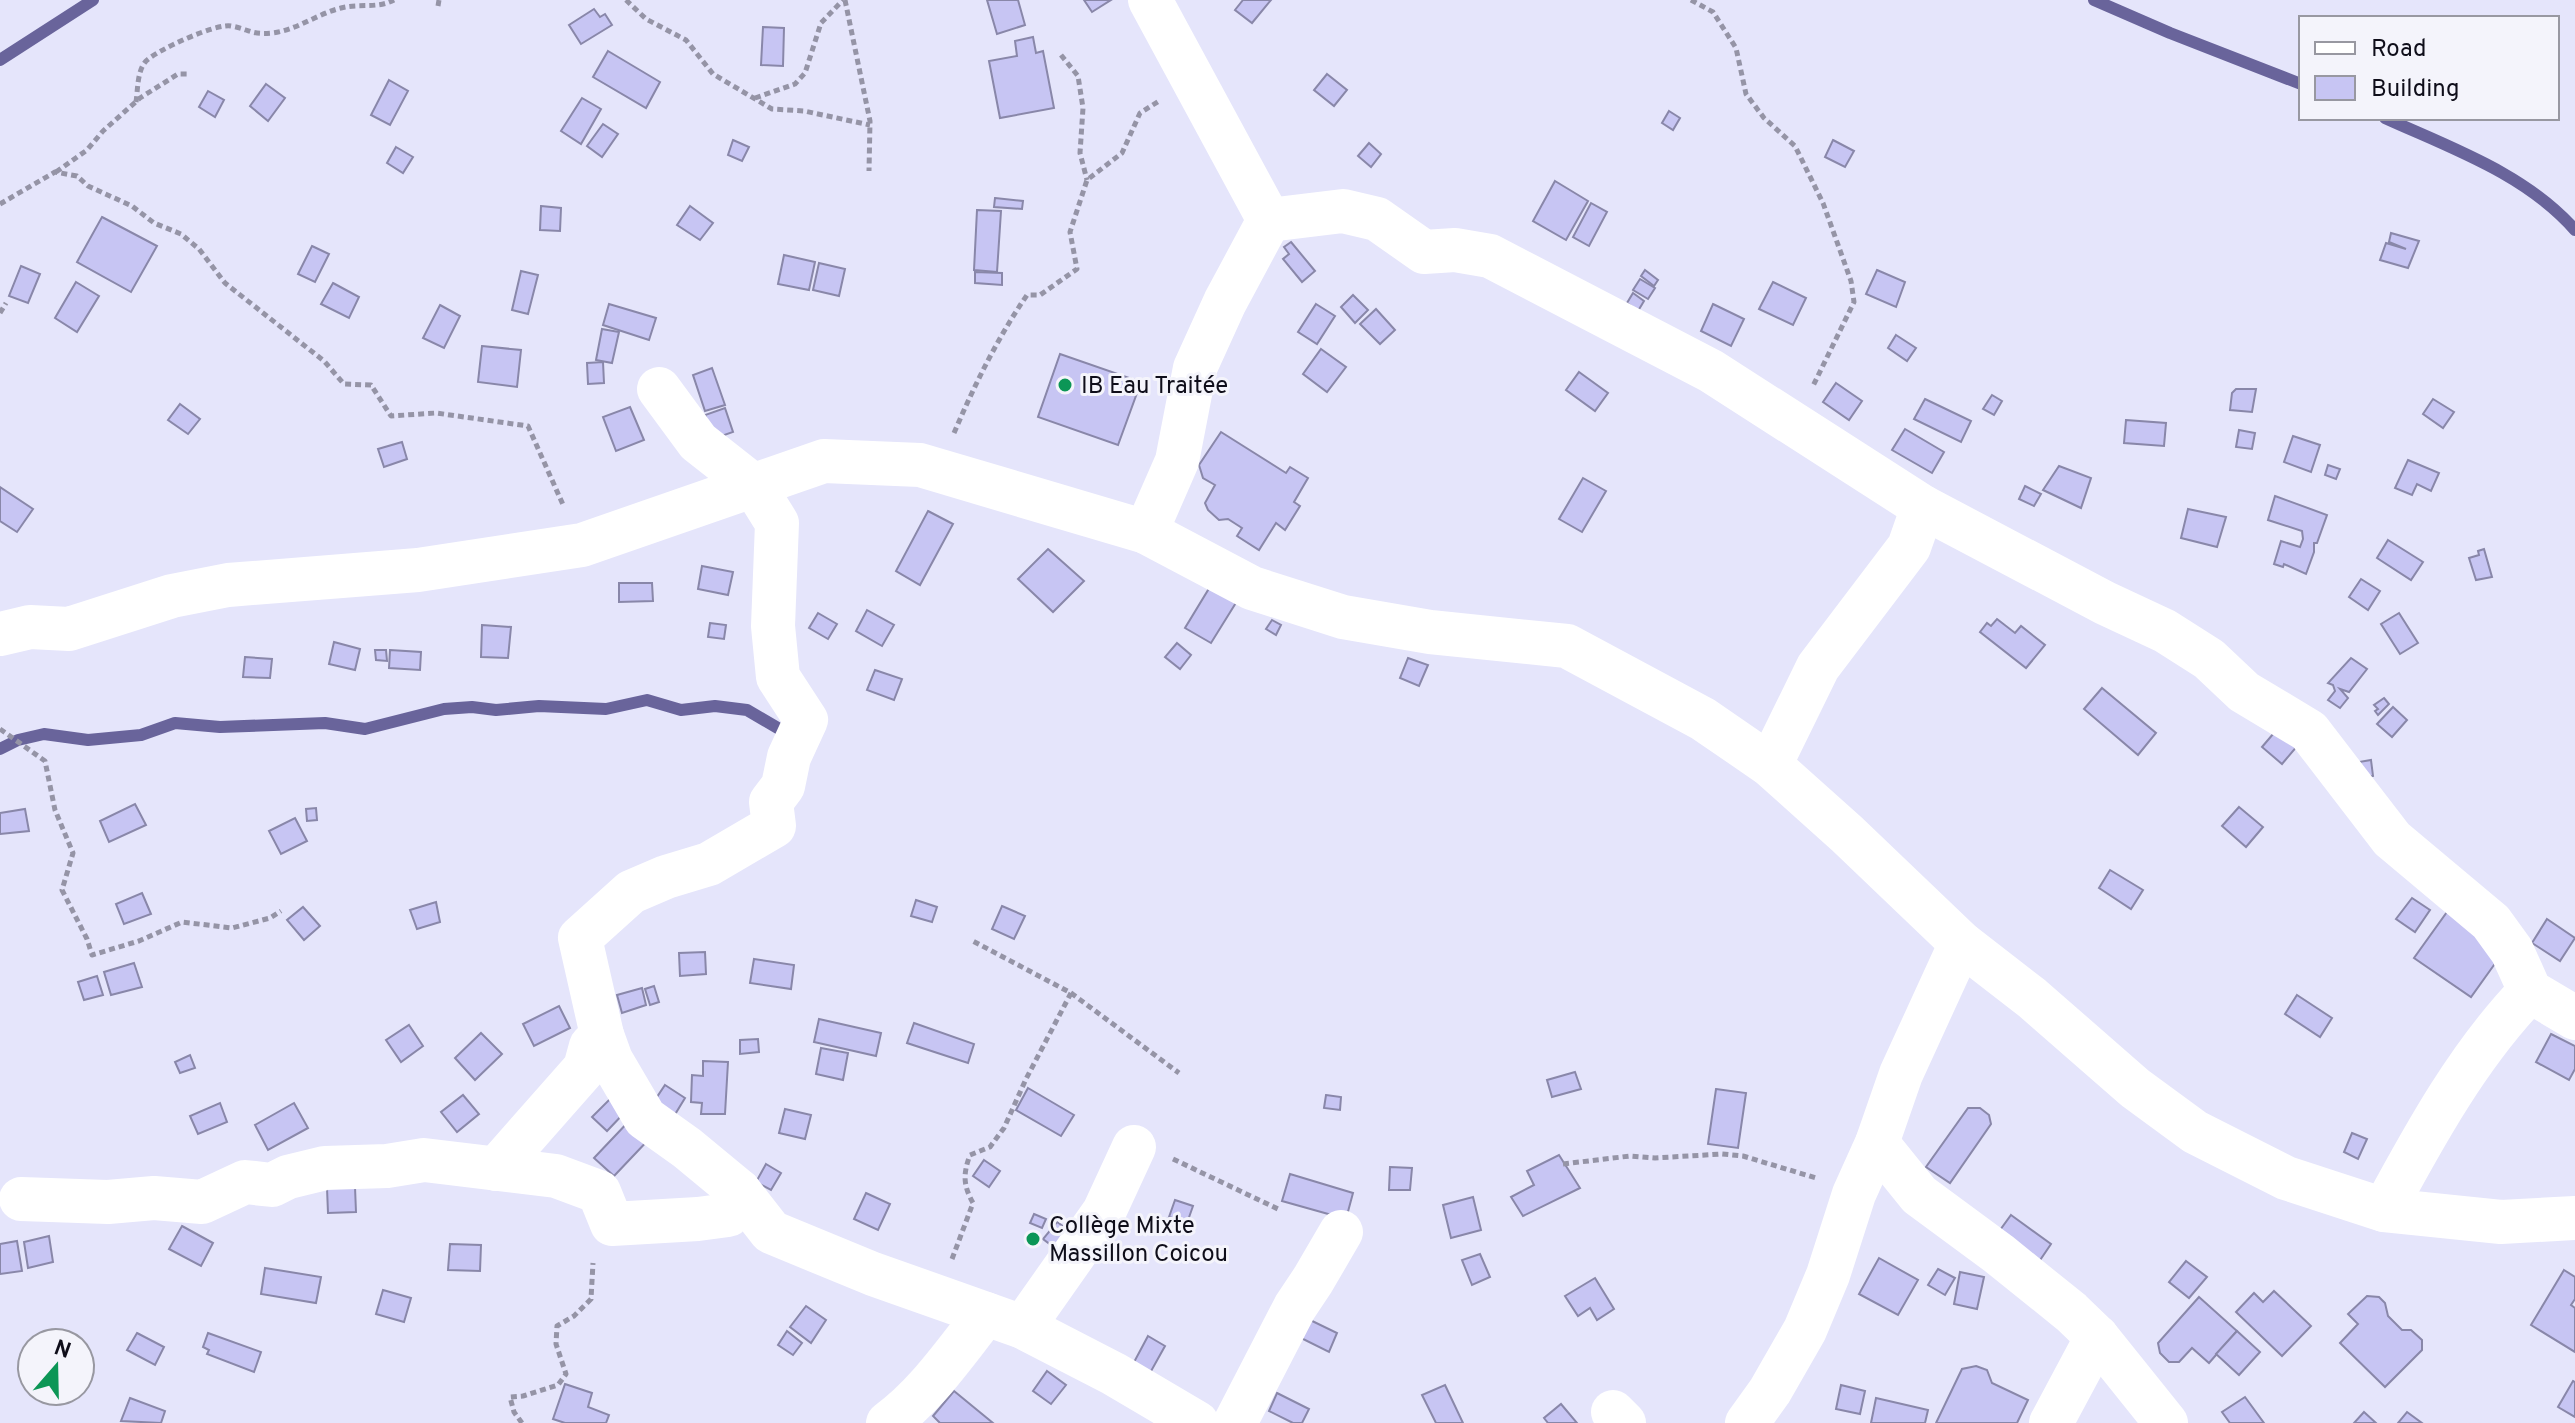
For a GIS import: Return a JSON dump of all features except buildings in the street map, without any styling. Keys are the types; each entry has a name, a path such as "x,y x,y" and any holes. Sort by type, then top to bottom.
{"street":[{"path":"1150,0 1269,220"},
{"path":"1269,220 1343,211 1377,219 1424,252 1455,250 1490,256 1711,371 1923,507 2105,603 2165,631 2209,659 2244,692 2309,731 2392,839 2491,922 2512,951 2530,991 2575,1018"},
{"path":"1146,532 1177,461 1195,368 1225,302 1269,220"},
{"path":"659,389 698,442 754,486 777,523 773,626 778,677 806,720 789,757 783,786 771,802 774,826 709,864 631,892 580,938 602,1035 611,1060 645,1118 739,1191 771,1232 938,1298 1004,1320 1114,1374 1191,1421"},
{"path":"0,634 30,627 69,629 172,596 228,585 418,570 582,545 824,461 920,465 1146,532 1252,588 1343,617 1430,632 1567,646 1703,719 1770,765 1961,943 2032,998 2135,1088 2195,1132 2286,1178 2384,1210 2501,1222 2575,1218"},
{"path":"1770,765 1818,667 1909,547 1923,507"},
{"path":"1747,1423 1770,1391 1805,1330 1901,1074 1961,943"},
{"path":"2384,1210 2422,1139 2460,1080 2513,1008 2530,991"},
{"path":"496,1169 585,1068 591,1046 602,1035"},
{"path":"1877,1143 1919,1195 1999,1254 2097,1337 2166,1423"},
{"path":"888,1423 903,1412 929,1383 1004,1320 1104,1212 1134,1147"},
{"path":"21,1199 84,1202 154,1198 202,1202 245,1182 272,1185 288,1177 325,1168 387,1166 424,1160 556,1176 599,1192 612,1224 728,1215 739,1191"},
{"path":"1235,1423 1295,1307 1341,1232"},
{"path":"2051,1423 2097,1337"}],"path":[{"path":"136,102 139,75 146,61 212,29 229,25 252,34 275,32 341,8 367,4 382,7 394,0"},
{"path":"626,0 646,19 686,40 713,74 772,109 817,113 870,125"},
{"path":"754,99 795,84 805,73 821,23 844,0"},
{"path":"844,0 870,125 869,171"},
{"path":"1691,0 1713,12 1736,48 1746,94 1764,118 1795,146 1823,203 1851,281 1854,302 1810,393 1812,435"},
{"path":"938,470 979,375 1005,326 1027,295 1040,295 1077,269 1070,232 1087,180 1080,153 1083,108 1078,76 1061,55"},
{"path":"0,204 87,150 136,102 178,74 190,74"},
{"path":"1087,180 1122,153 1140,113 1163,99 1198,89"},
{"path":"55,172 77,176 88,186 132,206 154,223 181,234 199,249 225,283 324,361 344,384 371,385 391,416 436,413 528,426 582,545"},
{"path":"0,313 6,303"},
{"path":"0,729 45,761 55,810 73,853 62,890 92,955 139,941 182,922 232,928 270,918 281,911"},
{"path":"971,940 1071,993 1179,1073"},
{"path":"938,1298 973,1203 964,1187 970,1155 990,1147 1004,1128 1071,993"},
{"path":"1134,1147 1190,1165 1278,1209"},
{"path":"1563,1164 1630,1156 1743,1156 1804,1173 1854,1194"},
{"path":"522,1423 514,1412 510,1397 558,1385 566,1374 556,1344 557,1326 574,1316 591,1299 595,1253 603,1234 612,1224"}],"waterway":[{"path":"0,60 93,0"},
{"path":"2094,0 2299,83"},
{"path":"2389,120 2511,178 2555,210 2575,230"},
{"path":"0,749 18,740 44,734 88,740 141,735 175,723 220,727 325,723 365,729 444,709 472,707 496,710 539,706 606,709 647,700 681,710 715,706 747,710 788,734"}],"place":[{"name":"IB Eau Traitée","path":"1065,385"},
{"name":"Collège Mixte Massillon Coicou","path":"1033,1239"}]}
